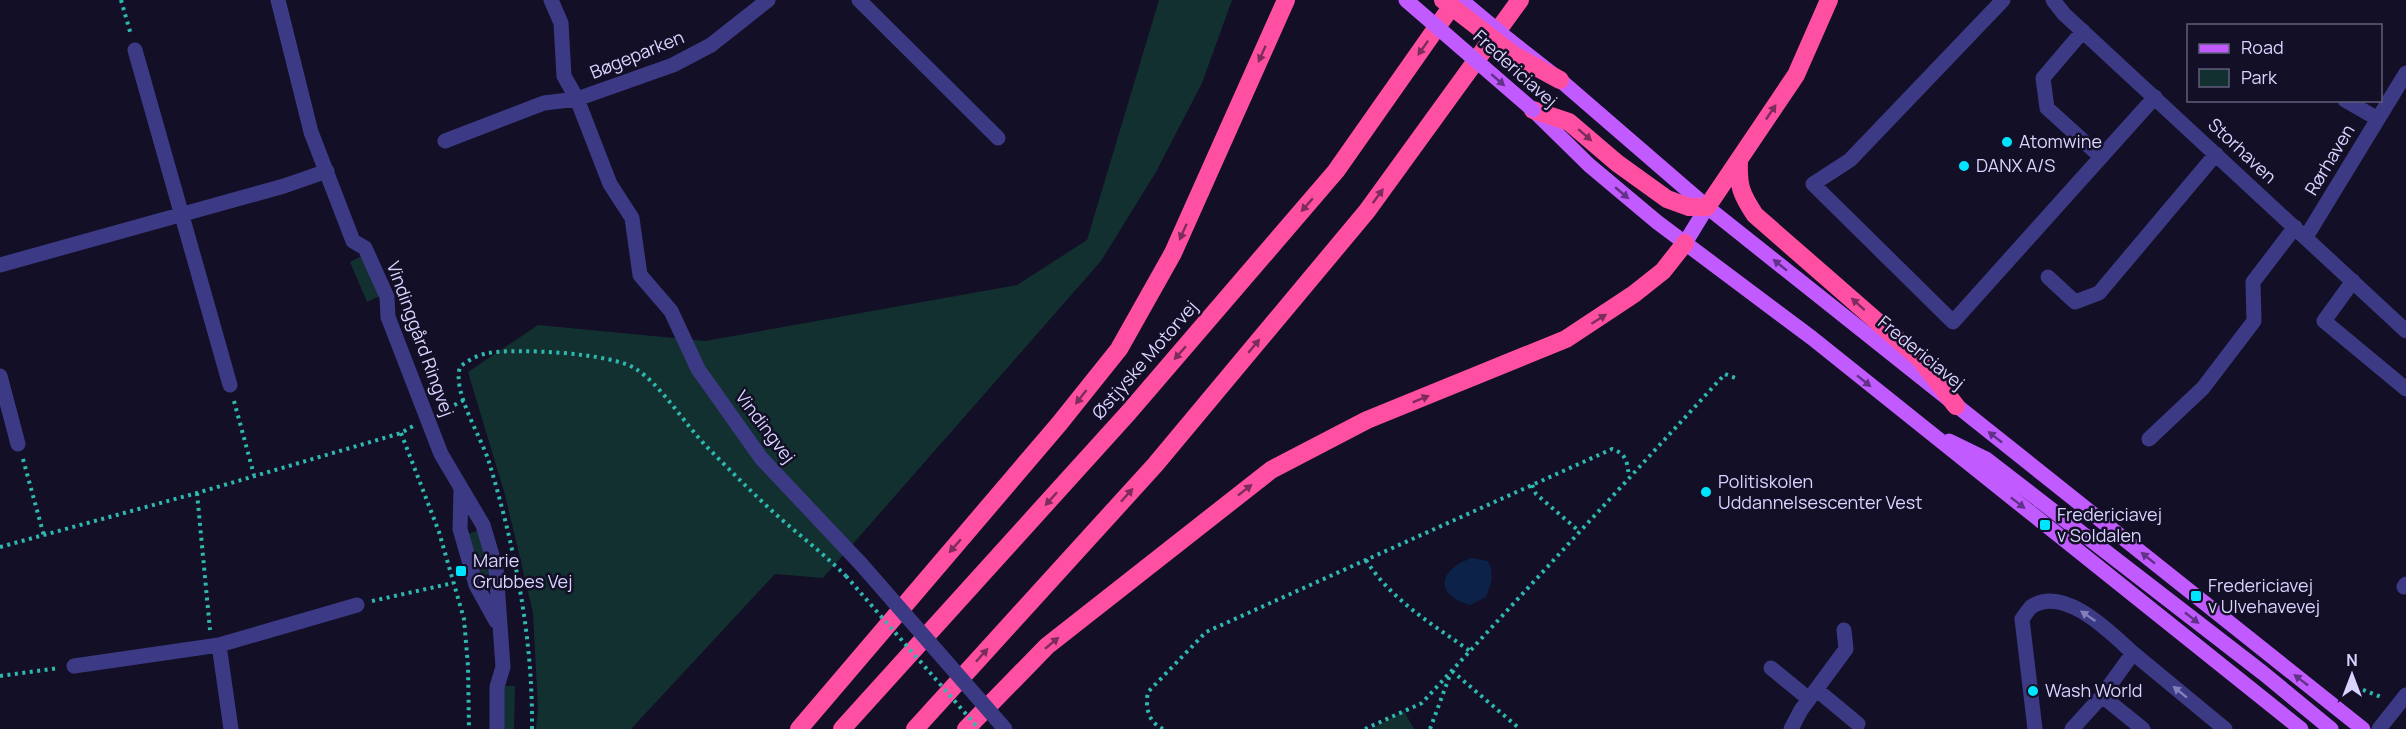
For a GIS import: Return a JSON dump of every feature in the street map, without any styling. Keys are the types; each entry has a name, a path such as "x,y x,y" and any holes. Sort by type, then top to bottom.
{"highway":[{"path":"799,729 1059,424 1119,349 1173,253 1286,0"},
{"path":"1443,0 1514,56 1560,80"},
{"name":"Østjyske Motorvej","path":"842,729 1129,412 1336,171 1456,0"},
{"path":"915,729 1155,465 1367,211 1520,0"},
{"path":"1533,110 1569,122 1617,163 1667,200 1689,207 1707,207 1796,75 1829,0"},
{"path":"1739,161 1738,183 1743,198 1755,215 1920,358 1956,406"},
{"path":"966,729 1047,646 1271,470 1367,420 1566,339 1635,294 1663,271 1685,243"}],"main road":[{"name":"Fredericiavej","path":"1406,0 1533,110 1589,165 1685,243 1812,338 2301,729"},
{"name":"Fredericiavej","path":"1461,0 1560,80 1707,207 2363,729"},
{"path":"1685,243 1707,207"},
{"path":"1922,428 1986,459 2263,673 2331,729"}],"street":[{"name":"Vindinggård Ringvej","path":"278,0 311,132 353,241 365,248 387,297 388,317 441,454 483,525 495,569 503,667 497,687 497,729"},
{"name":"Vindingvej","path":"551,0 561,22 564,76 577,99 610,184 632,218 640,275 671,311 698,369 762,458 861,564 1005,729"},
{"name":"Bøgeparken","path":"577,99 673,65 711,45 768,0"},
{"path":"859,0 998,138"},
{"path":"2003,0 1850,160 1814,184 1953,322 2155,97"},
{"name":"Storhaven","path":"2053,0 2083,32 2406,330"},
{"path":"2083,32 2043,78 2047,108 2101,157"},
{"path":"135,50 230,385"},
{"name":"Rørhaven","path":"2149,439 2203,388 2254,321 2253,282 2301,232 2404,79"},
{"path":"445,141 544,103 577,99"},
{"path":"2348,102 2378,119"},
{"path":"2048,277 2075,302 2099,293 2216,154"},
{"path":"0,265 284,186 327,171"},
{"path":"2353,281 2324,321 2406,389"},
{"path":"0,376 18,444"},
{"name":"Vindinggård Ringvej","path":"461,488 460,529 476,585 498,625"},
{"path":"2035,729 2022,618 2032,607 2048,602 2062,603 2077,608 2091,617 2225,729"},
{"path":"74,666 216,645 357,605"},
{"path":"1791,729 1813,694 1846,650 1844,630"},
{"path":"216,645 231,729"},
{"path":"2072,729 2102,696 2133,653"},
{"path":"1772,668 1858,724"},
{"path":"2379,729 2406,695"},
{"path":"2102,696 2143,729"}],"path":[{"path":"121,0 135,50"},
{"path":"0,547 197,493 401,433 464,400 458,382 460,366 466,361 488,353 518,351 598,356 619,360 648,377 693,433 743,484 846,576 979,729"},
{"path":"1365,729 1422,704 1725,374 1738,379"},
{"path":"230,385 254,475"},
{"path":"401,433 439,532 464,618 468,666 469,729"},
{"path":"18,444 44,536"},
{"path":"1163,729 1151,720 1147,711 1148,692 1206,632 1612,449 1621,452 1627,458 1629,477"},
{"path":"1532,485 1536,494 1579,531"},
{"path":"197,493 216,645"},
{"path":"1366,560 1378,579 1406,605 1470,651"},
{"path":"357,605 453,583"},
{"path":"0,676 74,666"},
{"path":"1430,729 1452,671"},
{"path":"1452,671 1520,729"},
{"path":"2356,687 2381,697"}],"green space":[{"path":"1159,0 1232,0 1202,83 1156,172 1101,261 823,578 775,574 631,729 536,729 538,709 533,613 505,495 468,372 538,325 705,341 1017,285 1087,240"},
{"path":"362,256 380,296 367,302 350,262"},
{"path":"477,531 490,574 481,577 467,534"},
{"path":"504,686 515,686 514,729 503,729"},
{"path":"1404,711 1414,729 1371,729"}],"water":[{"path":"1471,558 1488,561 1492,574 1486,597 1470,605 1450,595 1445,582 1452,569"}],"place":[{"name":"Atomwine","path":"2007,142"},
{"name":"DANX A/S","path":"1964,166"},
{"name":"Politiskolen Uddannelsescenter Vest","path":"1706,492"},
{"name":"Fredericiavej v Soldalen","path":"2045,525"},
{"name":"Marie Grubbes Vej","path":"461,571"},
{"name":"Fredericiavej v Ulvehavevej","path":"2196,596"},
{"name":"Wash World","path":"2033,691"}]}
